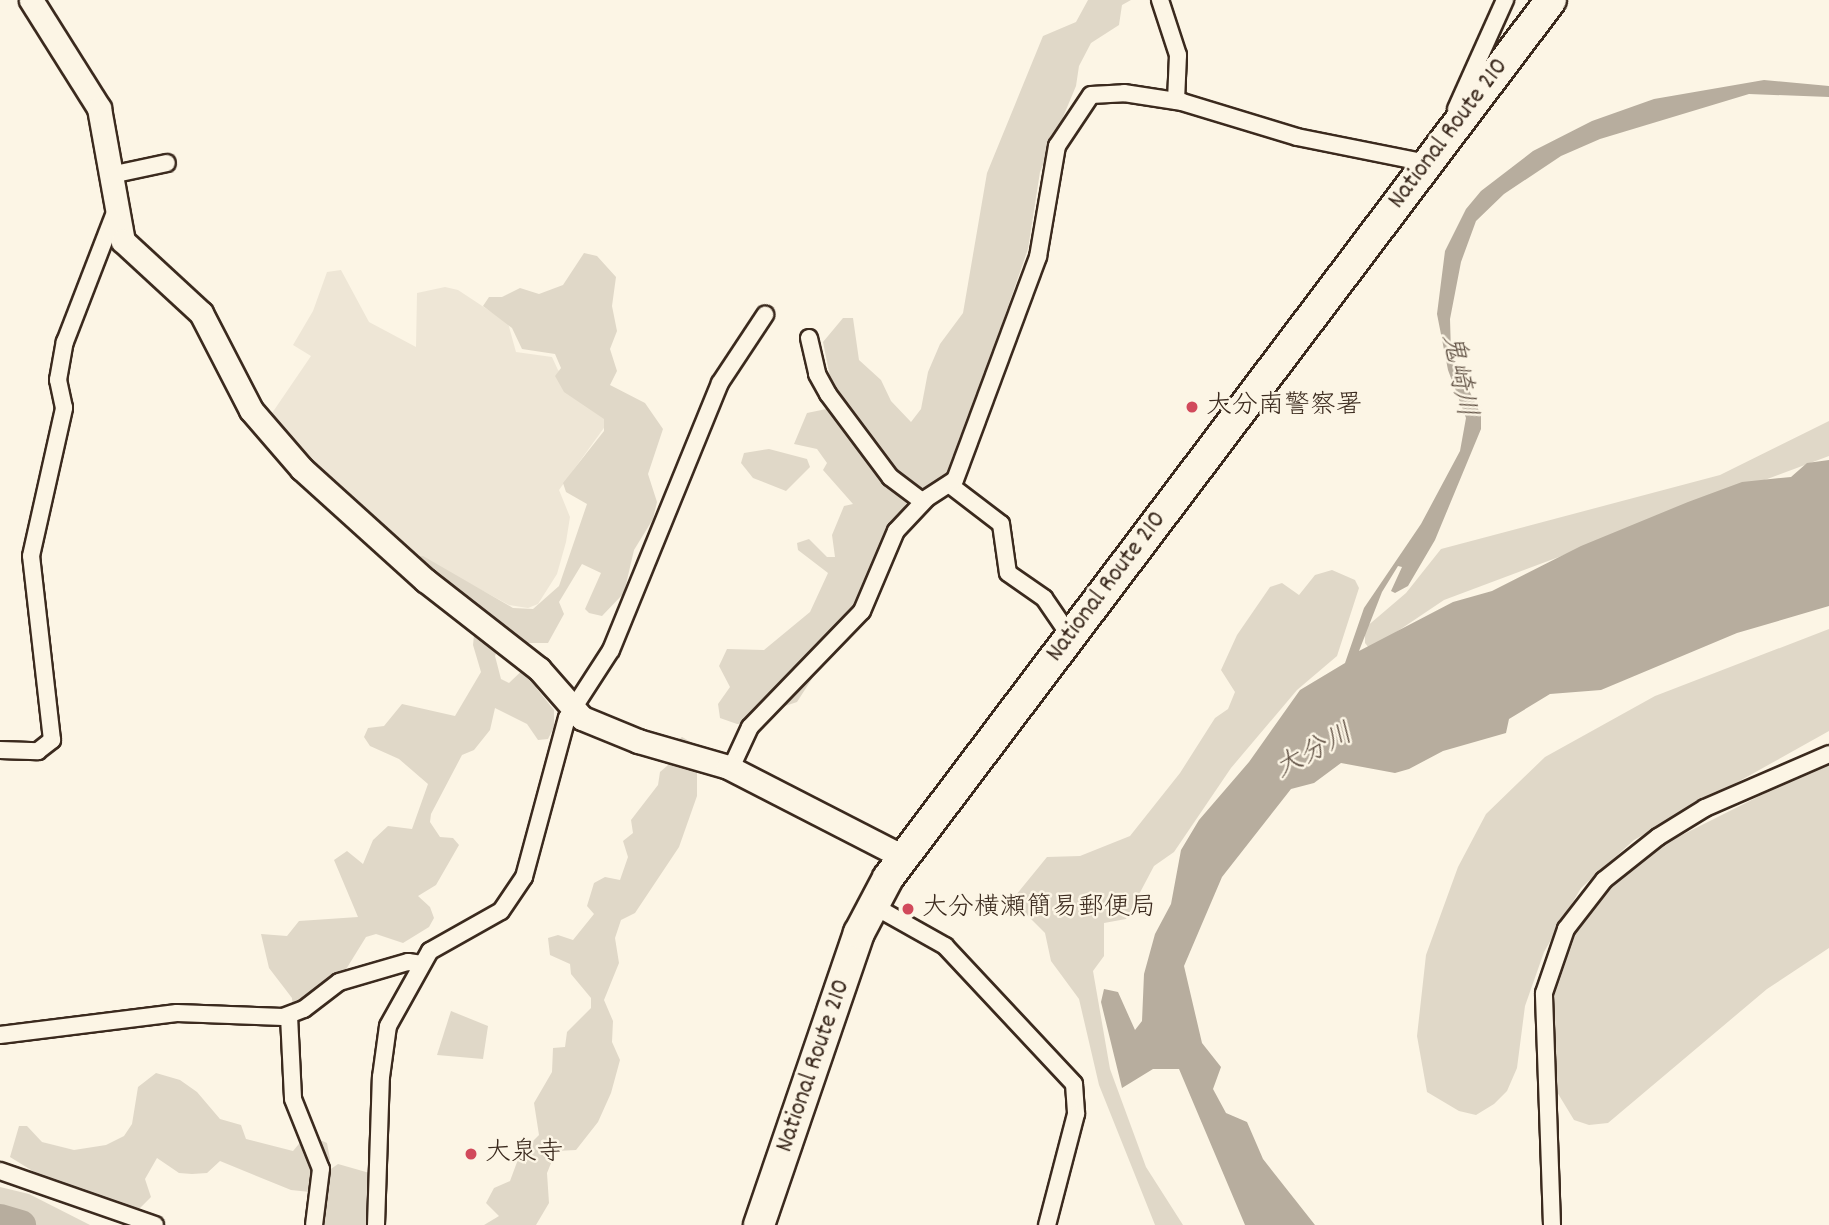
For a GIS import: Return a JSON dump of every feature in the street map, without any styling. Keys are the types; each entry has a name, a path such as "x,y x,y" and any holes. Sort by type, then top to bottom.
{"highway":[{"name":"National Route 210","path":"759,1225 872,905 903,857 1551,0"}],"street":[{"path":"31,0 94,97 123,241 201,313 246,402 283,450 425,580 539,669 582,718 638,741 732,768 903,857"},
{"path":"1160,0 1178,55 1176,102"},
{"path":"732,768 750,727 862,611 890,540 923,502 950,485 962,464 1038,257 1048,181 1064,133 1095,93 1176,102 1297,137 1435,153 1505,0"},
{"path":"111,175 167,163"},
{"path":"0,750 38,751 52,740 31,560 64,408 58,380 65,342 116,210"},
{"path":"376,1225 385,1035 422,964 435,946 497,914 514,895 532,858 573,709 611,650 720,383 765,315"},
{"path":"808,338 817,374 828,394 890,477 923,502"},
{"path":"950,485 1001,524 1008,573 1044,598 1070,636"},
{"path":"1552,1225 1543,1006 1549,973 1566,929 1604,880 1658,837 1705,808 1829,754"},
{"path":"872,905 945,946 1074,1084 1076,1114 1047,1225"},
{"path":"0,1035 185,1013 289,1016 339,982 408,962 422,964"},
{"path":"289,1016 293,1099 321,1169 314,1225"},
{"path":"1,1171 155,1225"}],"shaded area":[{"path":"1088,0 1131,0 1122,5 1119,25 1091,43 1079,66 1076,86 1040,172 1028,249 951,471 939,486 920,493 903,487 907,502 874,562 862,601 797,702 779,708 760,723 737,724 720,718 718,704 730,687 719,666 727,649 764,650 810,612 828,573 798,550 797,543 809,539 827,557 835,557 832,535 844,506 853,504 823,470 827,463 817,449 794,444 807,413 836,407 823,342 843,318 853,318 859,360 881,380 891,401 911,422 921,409 928,372 940,344 963,313 987,173 1043,36 1076,22"},
{"path":"584,253 597,256 616,277 612,306 617,331 610,349 617,371 610,385 645,403 663,429 648,474 657,502 653,519 634,550 624,593 602,616 589,613 585,609 601,573 582,564 559,602 564,614 548,643 524,643 445,587 415,557 423,556 513,608 533,609 559,586 587,504 566,492 563,483 604,431 604,419 564,392 555,376 561,368 555,354 522,349 512,328 483,306 489,297 502,297 520,288 539,294 563,285"},
{"path":"341,270 369,322 416,347 417,293 445,287 458,290 508,323 516,352 552,357 558,370 614,414 559,490 570,517 566,542 557,574 538,604 528,608 509,605 406,549 283,439 268,419 311,356 293,345 313,311 327,272"},
{"path":"1829,421 1829,456 1444,600 1377,645 1369,648 1365,643 1365,628 1406,593 1441,549 1720,475"},
{"path":"769,449 807,459 810,467 786,491 753,478 741,463 744,453"},
{"path":"1332,570 1355,580 1359,588 1337,656 1297,690 1231,768 1174,852 1154,866 1126,919 1104,923 1104,956 1093,971 1110,1069 1146,1167 1183,1225 1155,1225 1099,1085 1079,999 1051,961 1045,933 1015,903 1016,895 1047,857 1080,856 1130,836 1180,773 1215,718 1228,709 1235,692 1221,670 1237,635 1270,587 1282,583 1299,595 1315,575"},
{"path":"1829,629 1829,731 1634,840 1581,888 1544,952 1525,1006 1517,1068 1507,1091 1494,1104 1476,1115 1459,1111 1427,1092 1417,1036 1426,955 1458,867 1486,814 1545,757 1655,696"},
{"path":"479,633 500,645 495,656 501,679 509,683 530,663 537,689 554,710 554,727 548,739 538,740 527,724 495,708 490,730 474,750 462,755 431,814 430,822 440,837 453,838 459,845 436,885 418,896 430,907 434,918 429,927 403,943 376,934 366,937 340,979 293,1011 292,998 269,968 261,934 287,936 299,921 358,917 334,860 347,851 363,864 373,840 388,826 412,829 428,784 399,759 370,746 364,737 368,728 384,726 402,704 455,716 481,672 473,645 474,635"},
{"path":"682,737 705,750 707,765 697,772 697,796 679,847 635,913 621,920 615,938 619,963 604,1000 613,1021 612,1042 620,1060 611,1093 598,1122 576,1150 556,1151 547,1173 549,1203 536,1225 484,1225 499,1216 486,1203 494,1188 510,1181 520,1154 539,1135 534,1103 552,1072 553,1048 565,1047 567,1032 591,1008 591,998 571,974 570,964 550,955 548,938 558,935 573,940 594,914 587,906 594,883 605,877 620,880 628,857 623,841 633,833 631,820 658,785 660,772 675,759 671,744"},
{"path":"1829,761 1829,948 1767,989 1608,1123 1589,1125 1574,1120 1557,1092 1551,991 1569,941 1589,911 1610,886 1666,843"},
{"path":"451,1011 488,1026 483,1059 437,1055"},
{"path":"156,1073 180,1080 197,1092 220,1119 241,1125 246,1139 293,1151 303,1139 313,1137 327,1143 330,1159 321,1177 310,1192 291,1190 220,1161 207,1173 192,1174 179,1173 157,1158 145,1179 151,1197 137,1211 44,1178 10,1157 19,1126 27,1126 42,1142 74,1150 106,1145 124,1136 132,1124 138,1087"},
{"path":"338,1164 373,1174 373,1225 319,1225 328,1171"},
{"path":"0,1187 29,1194 90,1225 23,1225 0,1216"}],"water":[{"path":"1764,80 1829,86 1829,97 1749,94 1600,139 1561,156 1504,194 1476,221 1461,262 1450,319 1451,353 1481,415 1481,429 1435,540 1408,586 1395,593 1391,591 1402,567 1398,566 1382,592 1359,651 1453,602 1492,591 1581,546 1688,502 1742,482 1791,477 1807,463 1829,460 1829,606 1737,633 1601,690 1550,694 1509,719 1506,733 1443,751 1409,769 1395,773 1341,763 1314,783 1291,789 1222,877 1184,966 1202,1043 1221,1067 1213,1089 1226,1113 1247,1122 1263,1159 1315,1225 1245,1225 1179,1069 1153,1069 1122,1088 1101,1002 1104,989 1118,992 1135,1030 1142,1021 1144,974 1155,934 1171,904 1181,850 1199,820 1249,762 1300,690 1345,663 1364,608 1421,524 1460,451 1466,418 1448,370 1437,314 1445,251 1466,209 1481,191 1533,151 1592,121 1654,99"}],"waterway":[{"path":"0,1219 21,1225"}],"place":[{"name":"大分南警察署","path":"1192,407"},
{"name":"大分横瀬簡易郵便局","path":"908,909"},
{"name":"大泉寺","path":"471,1154"}],"water label":[{"name":"鬼崎川","path":"1457,376"},
{"name":"大分川","path":"1315,753"}]}
